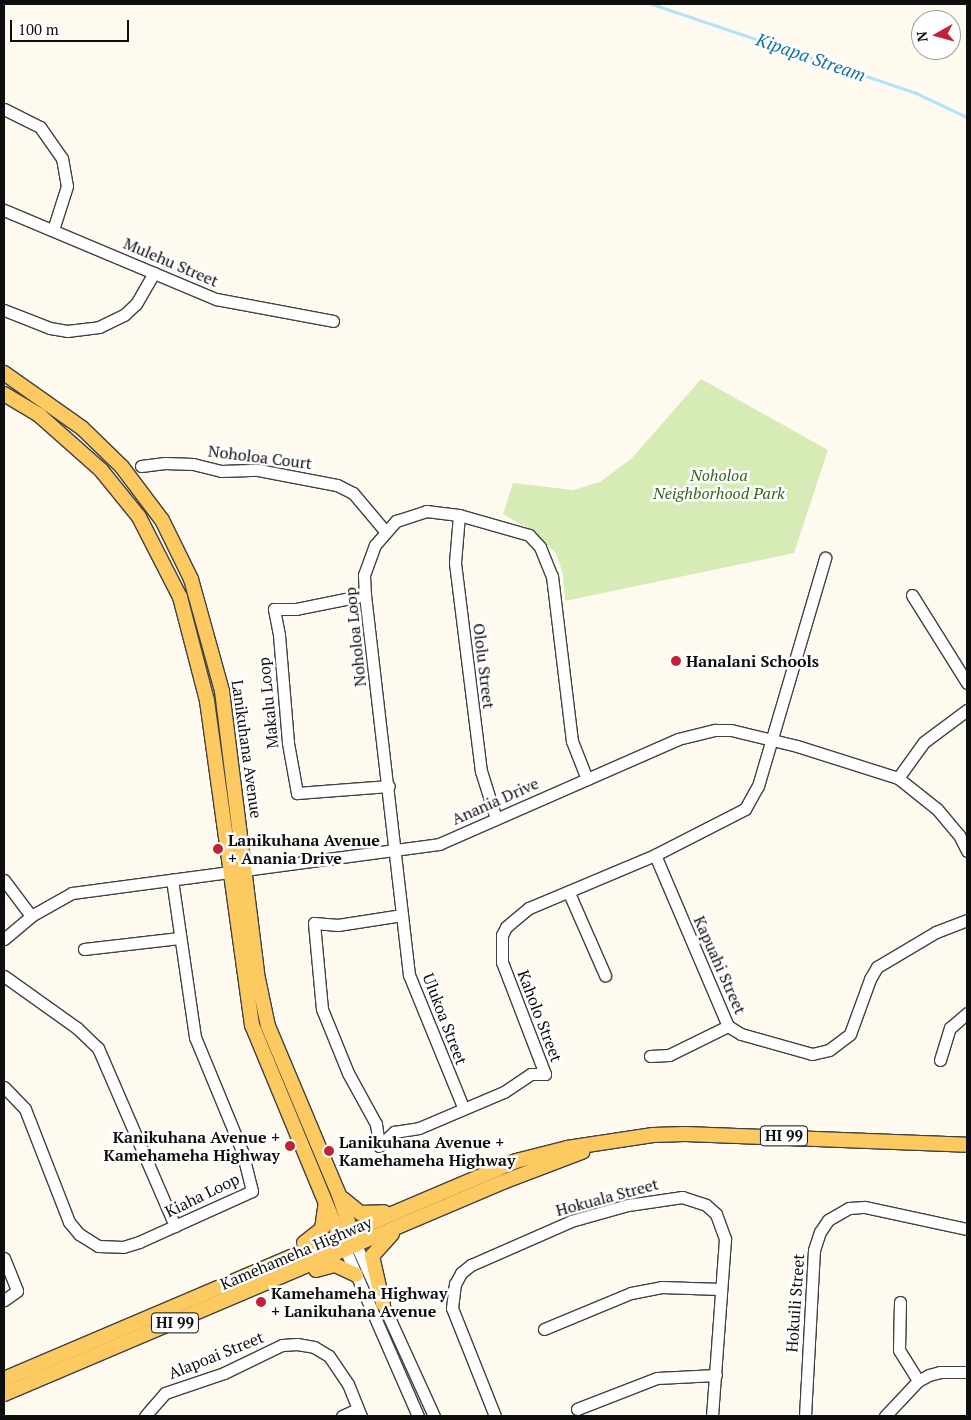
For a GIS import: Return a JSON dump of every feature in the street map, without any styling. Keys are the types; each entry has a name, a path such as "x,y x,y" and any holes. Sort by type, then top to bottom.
{"main road":[{"name":"Lanikuhana Avenue","path":"4,373 82,428 122,467 162,520 192,579 222,691 246,869 257,974 268,1026 340,1195 346,1233 351,1247"},
{"name":"Lanikuhana Avenue","path":"4,394 39,415 101,470 139,518 169,573 189,621 207,701 229,871 252,1025 324,1199 346,1233"},
{"name":"Kamehameha Highway","path":"4,1379 399,1209 516,1161 567,1148 654,1135 748,1134 967,1145"},
{"name":"Kamehameha Highway","path":"4,1394 214,1307 503,1182 602,1144"},
{"path":"340,1195 360,1213 399,1209"},
{"path":"176,1305 256,1263 312,1240 325,1222 324,1199"},
{"path":"383,1304 372,1256 383,1242 402,1227"},
{"path":"214,1307 331,1266 342,1267 356,1274"}],"street":[{"path":"4,109 40,127 62,158 67,186 53,230"},
{"name":"Mulehu Street","path":"4,210 216,299 333,321"},
{"path":"4,310 50,328 67,331 100,327 124,315 136,304 154,273"},
{"name":"Noholoa Court","path":"141,466 165,463 221,471 258,470 337,485 352,493 385,531"},
{"name":"Noholoa Loop","path":"396,851 364,575 369,560 385,531 410,514 432,511 459,515 529,535 549,563 572,741 587,779"},
{"name":"Ololu Street","path":"459,515 454,563 481,771 496,819"},
{"name":"Kaholo Street","path":"402,915 338,925 314,923 322,1009 348,1073 376,1124 379,1146 394,1132 419,1128 463,1107 504,1092 531,1074 545,1074 502,962 502,935 517,914 655,855 745,809 758,786 825,558"},
{"name":"Makalu Loop","path":"365,595 296,609 274,609 279,635 288,743 297,793 389,786"},
{"path":"912,595 967,684"},
{"path":"898,778 924,742 967,710"},
{"name":"Anania Drive","path":"4,940 31,916 72,893 439,844 587,779 699,733 730,730 771,739 864,765 898,778 937,809 959,835 967,851"},
{"name":"Ulukoa Street","path":"396,851 402,915 414,992 463,1107"},
{"name":"Kapuahi Street","path":"655,855 728,1026 741,1034 812,1054 829,1050 850,1034 870,979 877,967 936,932 967,920"},
{"path":"4,880 31,916"},
{"name":"Kiaha Loop","path":"4,1087 25,1109 69,1222 79,1234 98,1246 123,1247 252,1191 242,1151 195,1037 172,880"},
{"path":"570,892 605,975"},
{"path":"84,949 179,938"},
{"path":"4,976 77,1028 98,1048 175,1226"},
{"path":"940,1060 950,1028 967,1013"},
{"path":"650,1056 669,1055 728,1026"},
{"name":"Hokuala Street","path":"495,1416 452,1308 455,1284 471,1265 571,1221 628,1205 682,1197 706,1205 716,1214 725,1238 712,1416"},
{"name":"Hokuili Street","path":"805,1416 814,1250 820,1232 828,1220 849,1208 865,1207 967,1229"},
{"name":"Lanikuhana Avenue","path":"351,1247 356,1274 418,1416"},
{"name":"Lanikuhana Avenue","path":"351,1247 383,1304 434,1416"},
{"path":"4,1258 16,1291 4,1300"},
{"path":"544,1329 630,1293 661,1286 720,1289"},
{"path":"900,1302 899,1350 918,1381"},
{"name":"Alapoai Street","path":"145,1416 165,1393 224,1373 282,1345 314,1347 329,1356 348,1384 360,1413"},
{"path":"885,1416 918,1381 940,1372 967,1372"},
{"path":"577,1409 657,1378 716,1375"},
{"path":"342,1416 360,1413"}],"green space":[{"name":"Noholoa Neighborhood Park","path":"701,379 828,450 794,553 565,601 563,574 556,553 528,528 503,514 513,483 573,490 600,482 632,458"}],"waterway":[{"name":"Kipapa Stream","path":"652,4 916,93 967,117"}],"place":[{"name":"Hanalani Schools","path":"676,661"},
{"name":"Lanikuhana Avenue + Anania Drive","path":"218,849"},
{"name":"Kanikuhana Avenue + Kamehameha Highway","path":"290,1146"},
{"name":"Lanikuhana Avenue + Kamehameha Highway","path":"329,1151"},
{"name":"Kamehameha Highway + Lanikuhana Avenue","path":"261,1302"}]}
